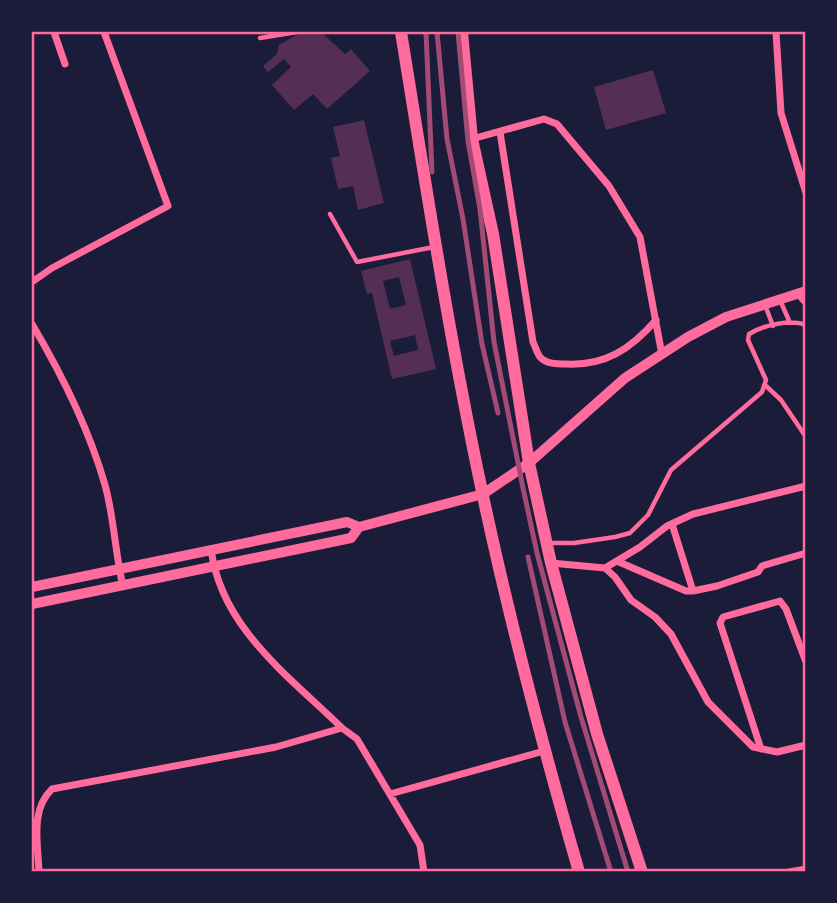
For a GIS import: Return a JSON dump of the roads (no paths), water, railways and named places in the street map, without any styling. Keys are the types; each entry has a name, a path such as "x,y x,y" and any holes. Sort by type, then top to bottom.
{"main road":[{"path":"401,32 435,247 483,494 544,751 579,872"},
{"path":"462,32 472,139 493,234 529,463 551,563 597,734 642,872"}],"street":[{"path":"54,32 65,64"},
{"path":"32,282 52,268 168,206 104,32"},
{"path":"776,32 780,113 806,193"},
{"path":"472,139 544,119 557,124 609,186 640,237 662,355"},
{"path":"500,132 533,342 541,358 552,363 585,365 607,360 642,337 656,320"},
{"path":"32,587 347,522 359,527 483,494 529,463 625,379 688,337 726,317 802,292 806,303"},
{"path":"32,324 73,401 105,486 123,586"},
{"path":"551,563 605,568 619,562 673,524 693,514 806,486"},
{"path":"673,524 693,591"},
{"path":"32,604 351,538 359,527"},
{"path":"211,549 213,567 227,602 253,642 342,728 357,739 420,845 424,872"},
{"path":"619,562 693,591 718,586 758,572 762,566 806,553"},
{"path":"605,568 631,600 655,617 671,634 708,702 753,747 777,752 806,745"},
{"path":"761,749 720,623 723,617 780,601 786,609 806,662"},
{"path":"39,872 37,812 43,798 52,789 276,747 342,728"},
{"path":"390,794 544,751"},
{"path":"789,872 806,869"}],"lane":[{"path":"260,38 297,32"},
{"path":"330,214 358,262 435,247"},
{"path":"779,299 790,323"},
{"path":"764,304 773,326"},
{"path":"547,543 574,543 630,533 648,515 671,470 762,392 766,380 748,341 749,334 756,329 797,321 806,325"},
{"path":"765,385 781,400 806,436"}],"railway":[{"path":"426,32 432,172"},
{"path":"437,32 447,139 463,219 482,344 498,413"},
{"path":"458,32 468,141 480,209 494,342 523,488 537,553 581,717 628,872"},
{"path":"528,557 565,722 611,872"}]}
